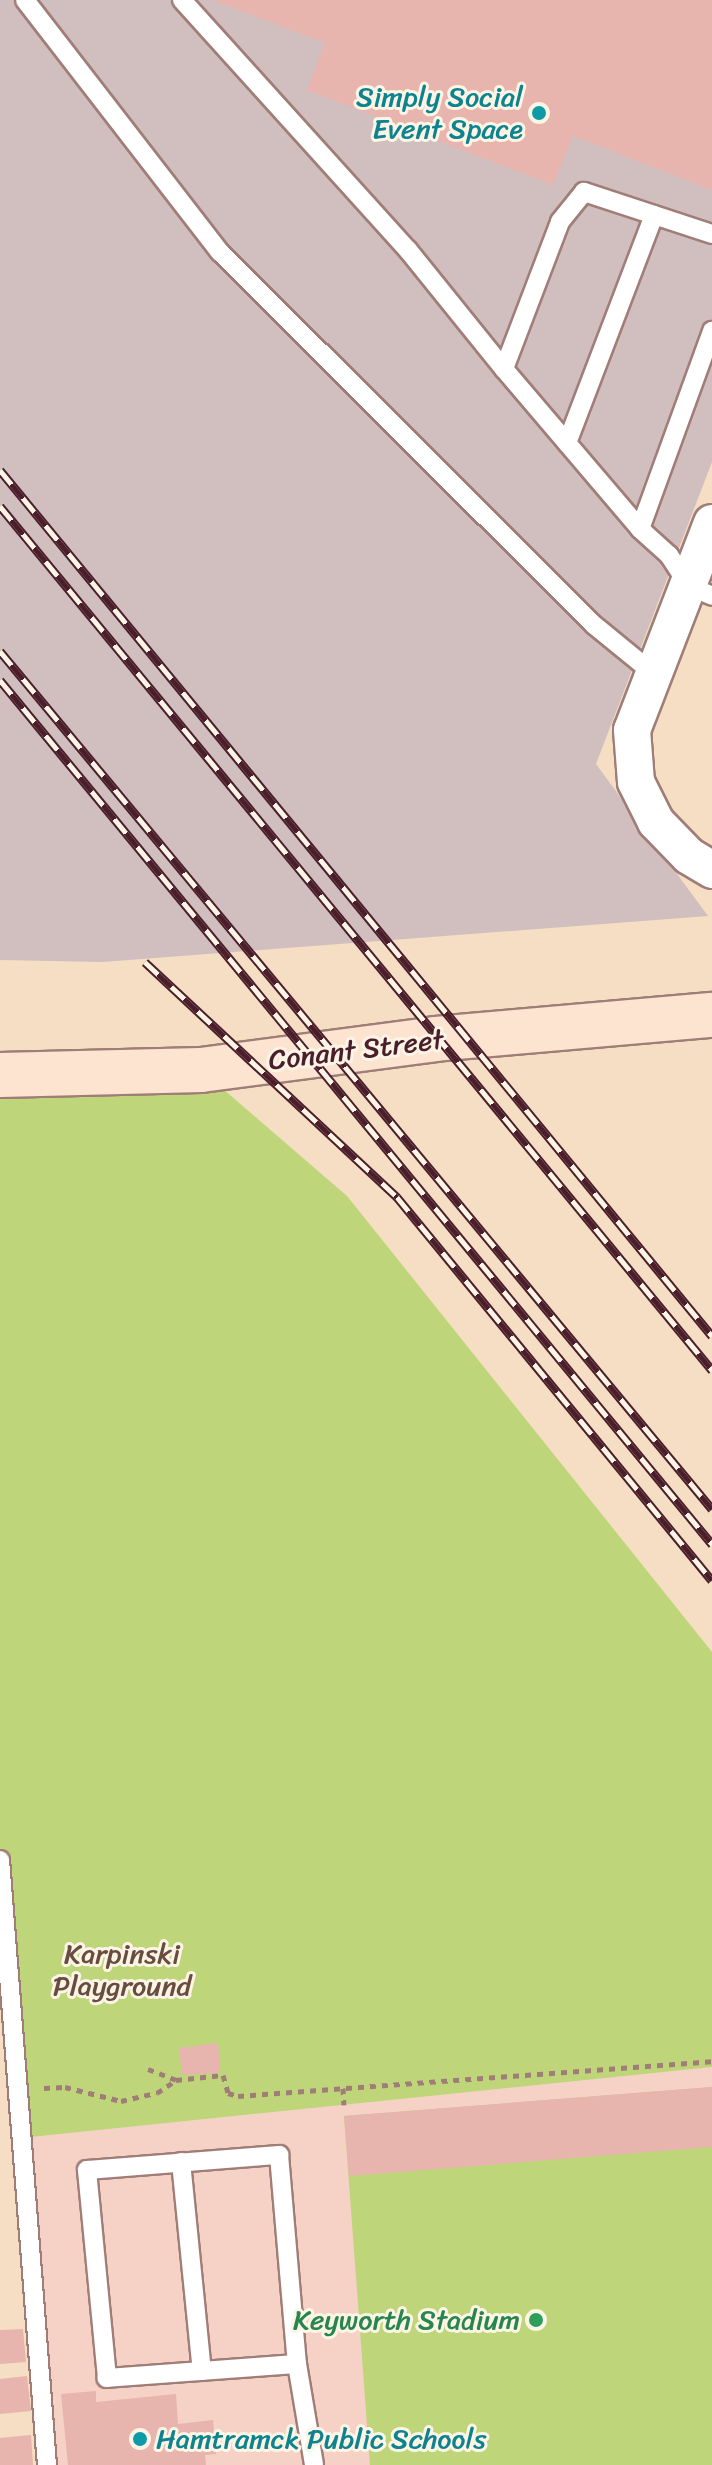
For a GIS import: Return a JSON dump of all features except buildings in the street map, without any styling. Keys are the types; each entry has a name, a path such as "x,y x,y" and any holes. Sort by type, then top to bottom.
{"main road":[{"name":"Conant Street","path":"0,1075 201,1070 435,1039 712,1015"}],"street":[{"path":"712,523 701,591 654,674 632,730 636,782 656,822 689,856 712,870"}],"lane":[{"path":"25,0 220,252 594,625 654,674"},
{"path":"182,0 388,227 640,529 669,555 701,591"},
{"path":"504,369 560,222 584,192 712,234"},
{"path":"567,443 654,215"},
{"path":"640,529 712,331"},
{"path":"0,1860 47,2465"},
{"path":"297,2364 107,2378 87,2170 279,2155 297,2364 314,2465"},
{"path":"181,2162 202,2371"}],"path":[{"path":"148,2069 176,2080 223,2075 228,2093 238,2096 712,2061"},
{"path":"18,2091 65,2087 121,2101 157,2093 176,2080"},
{"path":"343,2088 344,2105"}],"shaded area":[{"path":"0,0 712,0 712,462 596,764 708,916 103,962 0,960"},
{"path":"712,2067 712,2465 47,2465 21,2138"}],"green space":[{"name":"Karpinski Playground","path":"201,1070 347,1196 712,1652 712,2067 21,2138 0,1860 0,1075"},
{"name":"Keyworth Stadium","path":"712,2087 712,2465 370,2465 344,2116"}],"railway":[{"path":"0,470 712,1336"},
{"path":"0,506 712,1370"},
{"path":"0,651 712,1509"},
{"path":"0,680 712,1544"},
{"path":"145,962 397,1197 712,1580"}],"place":[{"name":"Simply Social Event Space","path":"539,113"},
{"name":"Keyworth Stadium","path":"536,2320"},
{"name":"Hamtramck Public Schools","path":"140,2439"}]}
